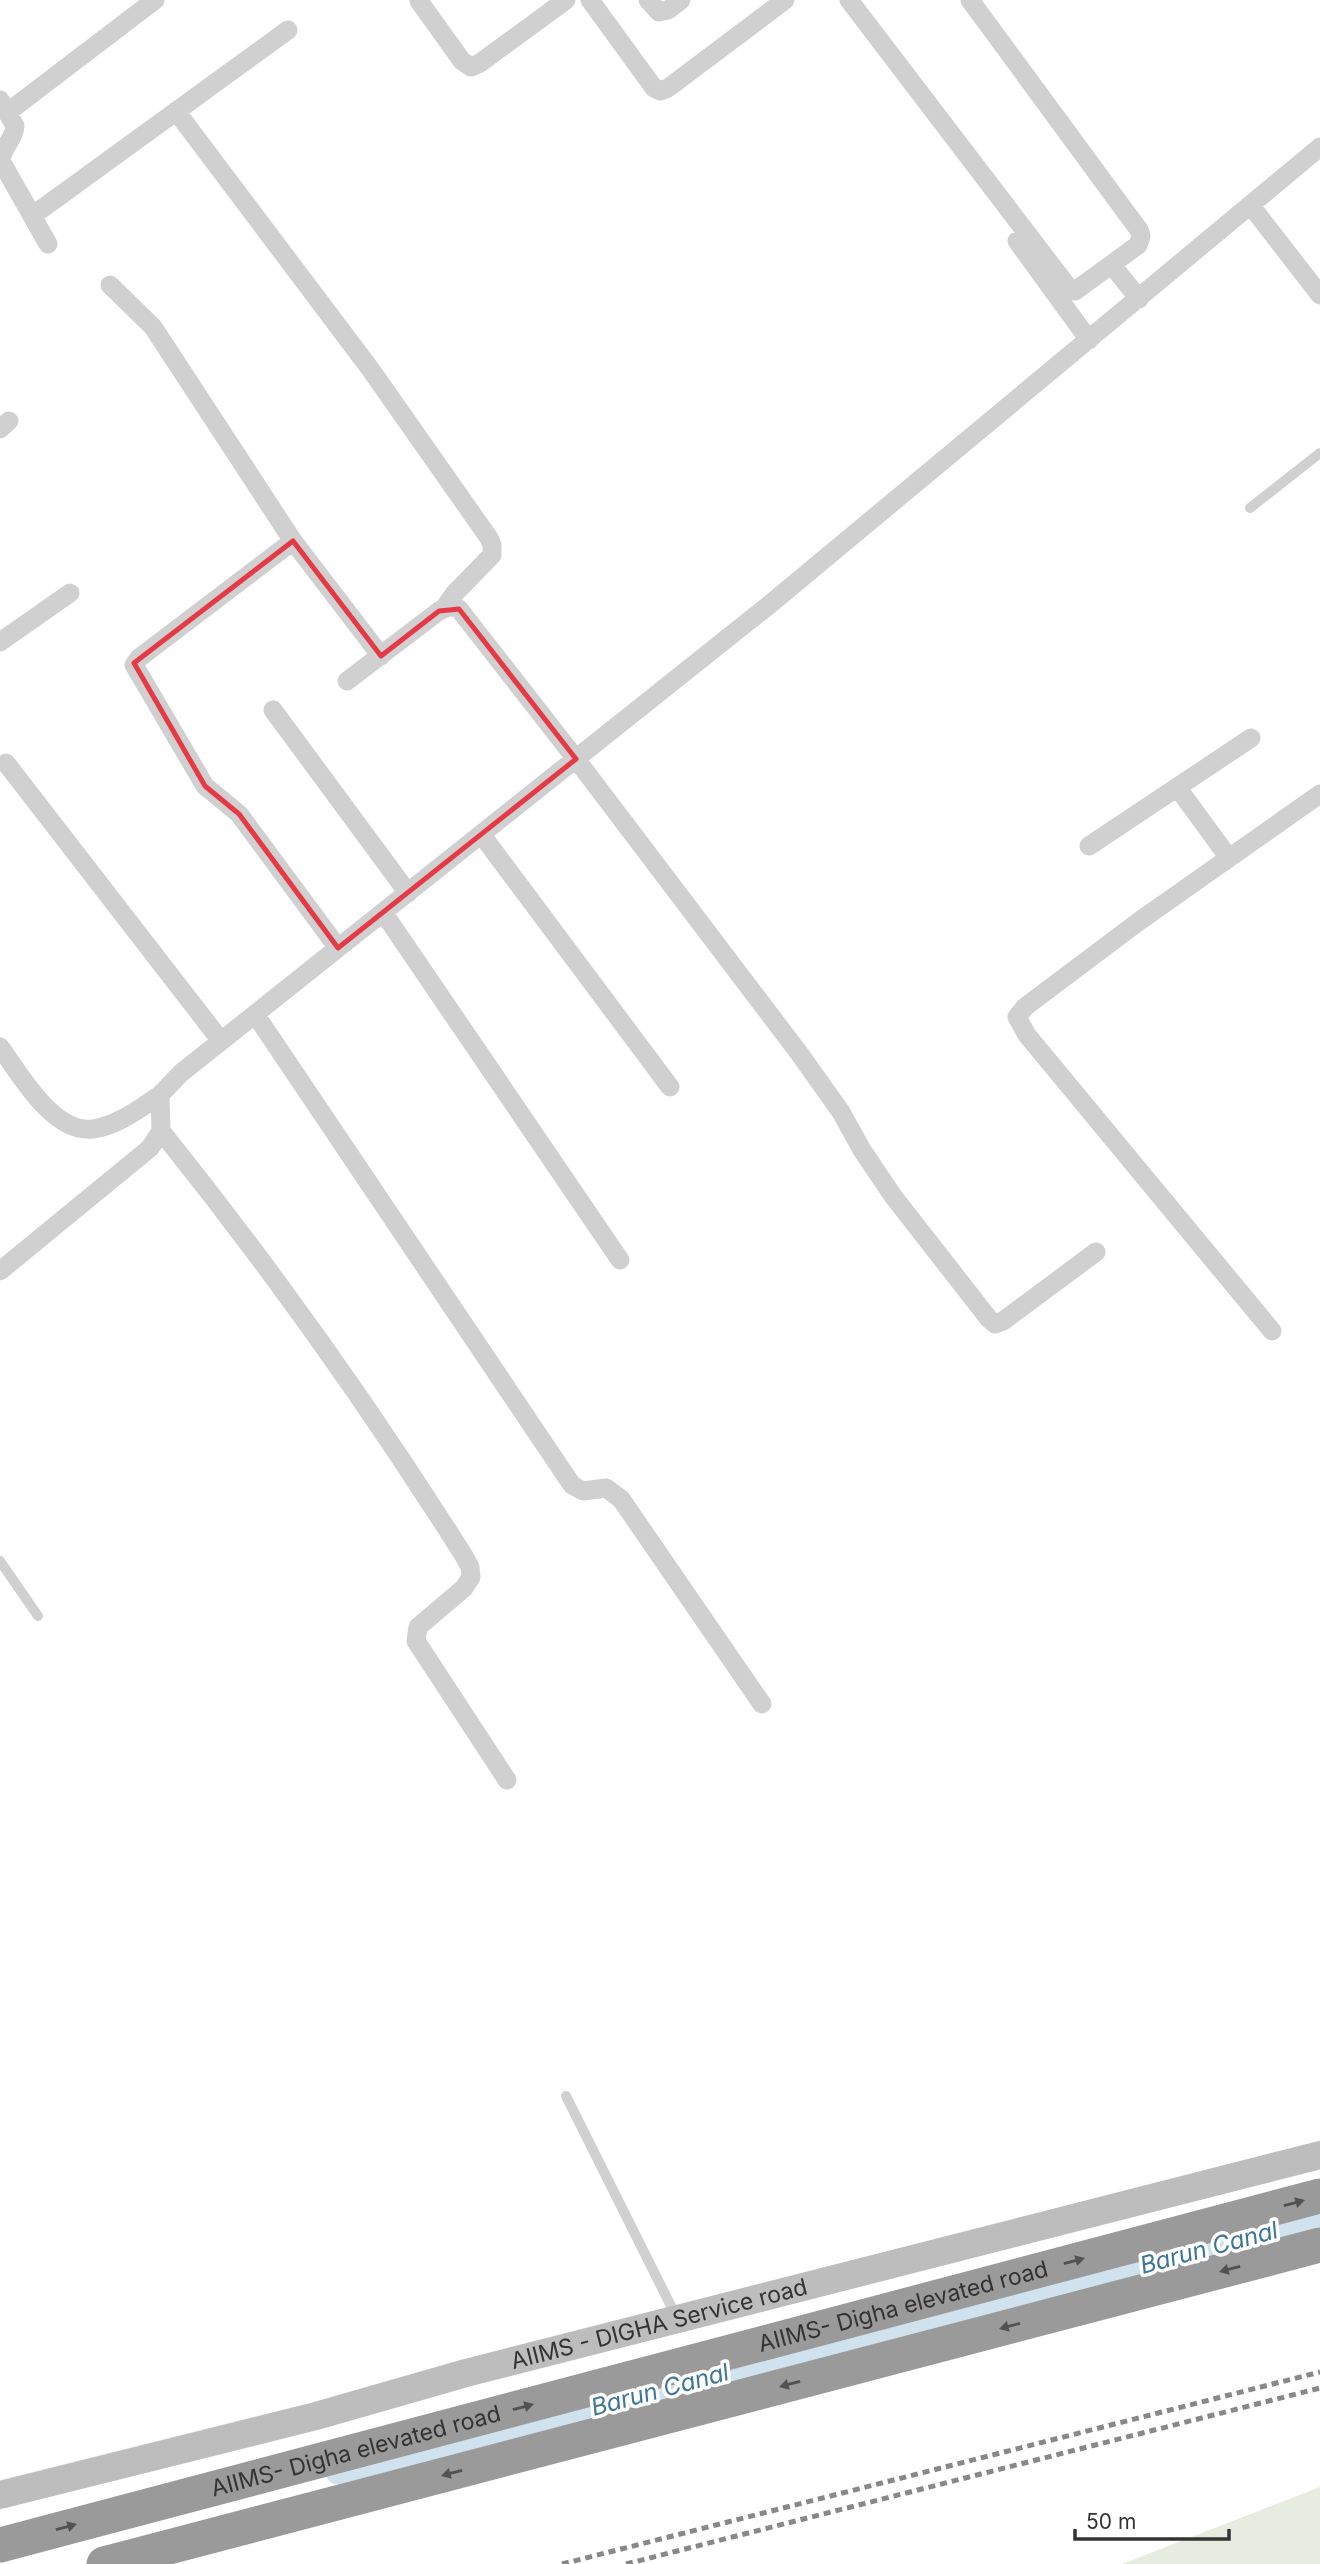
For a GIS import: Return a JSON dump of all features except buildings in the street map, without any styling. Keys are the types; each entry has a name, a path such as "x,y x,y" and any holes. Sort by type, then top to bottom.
{"highway":[{"name":"AIIMS- Digha elevated road","path":"0,2545 1320,2196"},
{"name":"AIIMS- Digha elevated road","path":"104,2564 1320,2245"}],"main road":[{"name":"AIIMS - DIGHA Service road","path":"0,2495 316,2416 677,2319 1320,2155"}],"street":[{"path":"48,244 1,161 3,151 15,132 13,120 4,106 155,0"},
{"path":"419,1 462,61 471,67 566,0"},
{"path":"590,0 654,88 660,91 668,88 785,0"},
{"path":"648,0 659,12 668,10 681,0"},
{"path":"840,0 1089,340"},
{"path":"849,0 1069,287 1075,291 1138,245 1141,236 1139,230 970,0"},
{"path":"32,216 288,30"},
{"path":"176,111 371,370 492,545 492,555 445,607 347,681"},
{"path":"0,1047 51,1112 67,1124 79,1128 93,1129 123,1118 160,1095 173,1080 221,1041 769,606 1320,147"},
{"path":"1251,206 1320,295"},
{"path":"1112,265 1139,299"},
{"path":"110,285 153,327 293,541 381,656"},
{"path":"293,541 139,658 134,666 205,786 239,814 338,948"},
{"path":"0,642 70,593"},
{"path":"445,607 455,607 464,614 576,759 807,1063 893,1196 992,1323 1003,1321 1096,1252"},
{"path":"273,710 408,893"},
{"path":"1089,846 1251,738"},
{"path":"6,763 221,1041"},
{"path":"1177,788 1229,858"},
{"path":"1272,1331 1027,1035 1017,1017 1025,1007 1138,922 1320,794"},
{"path":"481,834 670,1087"},
{"path":"383,912 620,1260"},
{"path":"255,1014 572,1485 583,1491 606,1488 621,1499 762,1704"},
{"path":"0,1271 150,1148 161,1131 160,1095"},
{"path":"161,1131 293,1301 404,1461 470,1567 471,1577 464,1588 418,1627 416,1641 507,1780"}],"lane":[{"path":"1250,508 1320,453"},
{"path":"0,1561 38,1616"},
{"path":"566,2096 677,2319"}],"highlighted area":[{"path":"293,541 381,656 439,611 459,609 576,759 338,948 239,814 205,786 134,663"}],"shaded area":[{"path":"1320,2487 1320,2564 1122,2564"}],"waterway":[{"name":"Barun Canal","path":"337,2474 1320,2219"}],"railway":[{"path":"562,2564 1320,2372"},
{"path":"626,2564 1320,2388"}]}
